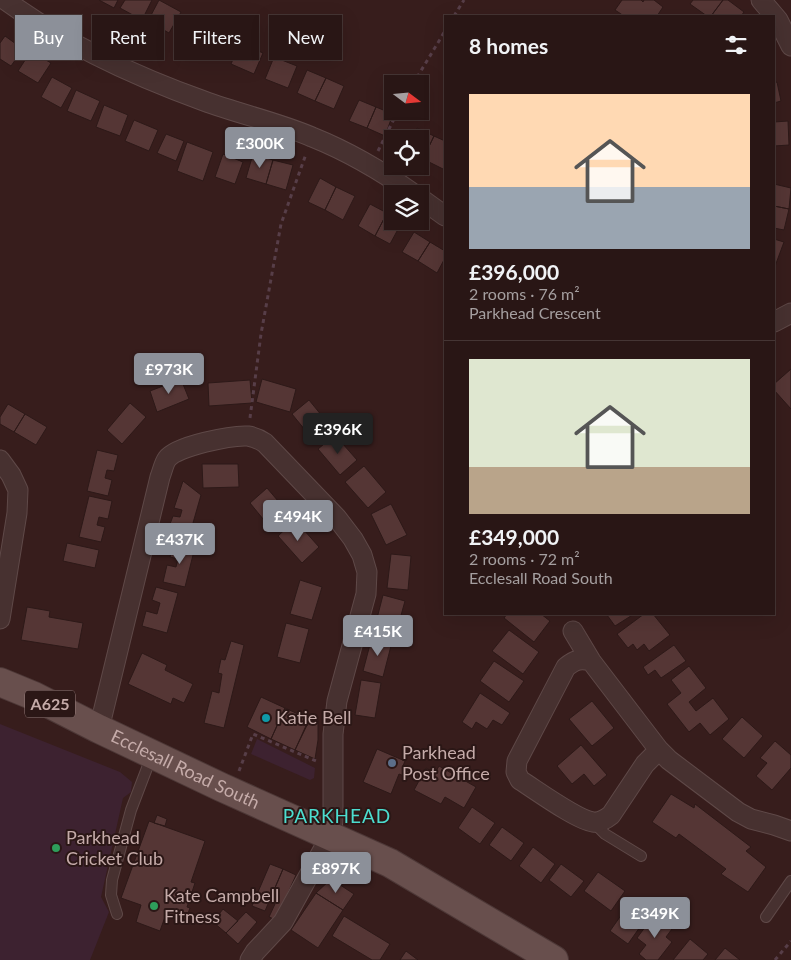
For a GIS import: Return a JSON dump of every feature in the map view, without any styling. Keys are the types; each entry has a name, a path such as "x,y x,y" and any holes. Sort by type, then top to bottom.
{"main road":[{"name":"Ecclesall Road South","path":"0,682 34,696 99,729 330,837 390,863 554,960"}],"street":[{"path":"5,0 59,36 122,68 203,101 312,136 370,166 400,185"},
{"path":"761,0 774,15"},
{"path":"775,16 788,34"},
{"path":"429,204 444,215"},
{"path":"775,321 791,313"},
{"path":"99,729 160,477 167,459 177,451 188,447 246,436 266,443 337,518 357,547 367,572 366,594 337,702 333,734 333,821 330,837 283,922 250,960"},
{"path":"0,460 11,475 18,490 17,513 0,619"},
{"path":"573,631 591,661 659,750 669,760 738,812 751,819 791,832"},
{"path":"591,661 583,659 574,661 566,667 517,761 516,772 520,780 578,816 594,822 603,821 611,815 645,764 659,750"}],"lane":[{"path":"117,914 111,895 112,880 131,810 152,754"},
{"path":"594,822 605,834 640,856"},
{"path":"766,917 791,881"}],"path":[{"path":"455,15 464,0"},
{"path":"418,75 444,33"},
{"path":"370,166 393,120"},
{"path":"246,436 253,403 261,334 281,224 312,136"},
{"path":"237,777 253,734 333,768"},
{"path":"775,960 791,941"}],"shaded area":[{"name":"Parkhead Cricket Club","path":"0,724 120,772 132,782 131,792 123,798 101,897 109,912 90,960 0,960"},
{"path":"257,739 315,768 314,778 310,780 251,754"}],"building":[{"path":"99,0 118,0 114,8"},
{"path":"125,0 152,0 144,15 133,15 120,8"},
{"path":"159,0 181,12 179,15 174,15 174,24 169,33 164,30 164,15 151,15"},
{"path":"622,0 641,0 643,2 644,0 654,0 663,7 658,15 622,15 615,10"},
{"path":"693,0 723,0 712,15 706,15 690,4"},
{"path":"723,0 728,0 744,12 742,15 712,15"},
{"path":"5,36 15,43 15,60 11,66 0,59 0,43"},
{"path":"259,51 263,53 254,74 231,64 233,60 259,60"},
{"path":"25,60 46,60 51,63 38,83 18,71"},
{"path":"273,60 282,60 297,66 288,88 265,79"},
{"path":"307,70 326,78 315,101 297,93"},
{"path":"52,77 72,88 61,108 41,97"},
{"path":"326,78 344,86 334,109 315,101"},
{"path":"777,82 781,101 775,103 775,83"},
{"path":"76,90 100,101 91,121 67,111"},
{"path":"359,100 376,107 367,128 349,121"},
{"path":"104,105 128,115 120,136 96,127"},
{"path":"376,107 384,110 384,120 391,120 387,130 384,130 384,136 367,128"},
{"path":"134,120 158,130 149,151 125,141"},
{"path":"788,121 789,145 775,146 775,122"},
{"path":"166,134 184,141 176,161 157,153"},
{"path":"429,134 434,136 429,146"},
{"path":"434,136 444,141 444,170 429,162 429,146"},
{"path":"187,142 213,152 203,181 177,171"},
{"path":"223,154 243,162 235,184 215,177"},
{"path":"253,154 273,160 266,184 246,178"},
{"path":"273,160 293,165 286,190 266,184"},
{"path":"320,178 336,187 325,210 308,202"},
{"path":"775,184 791,188 789,209 775,206"},
{"path":"336,187 355,196 343,220 325,210"},
{"path":"370,204 384,211 384,219 375,236 358,226"},
{"path":"775,206 789,209 784,230 775,228"},
{"path":"384,219 384,230 398,230 390,244 375,236"},
{"path":"414,232 430,242 418,261 402,252"},
{"path":"775,239 784,242 775,266"},
{"path":"430,242 444,250 444,260 437,273 418,261"},
{"path":"791,369 791,409 775,391 775,383"},
{"path":"181,379 189,399 157,412 150,391"},
{"path":"262,379 296,389 290,412 256,402"},
{"path":"250,380 252,403 209,406 208,383"},
{"path":"309,400 331,427 314,441 292,414"},
{"path":"130,403 146,417 122,444 107,430"},
{"path":"8,404 25,414 14,432 0,424 0,417"},
{"path":"25,414 47,427 36,445 14,432"},
{"path":"335,435 357,460 340,475 318,449"},
{"path":"97,450 118,455 114,471 107,470 105,478 112,480 108,496 87,491"},
{"path":"202,464 238,464 239,487 203,488"},
{"path":"364,466 386,492 368,508 345,482"},
{"path":"183,481 201,495 189,537 167,532 173,516 180,517 182,510 174,508"},
{"path":"267,488 290,515 272,530 250,503"},
{"path":"89,496 112,501 108,519 99,517 97,525 105,527 101,542 79,537"},
{"path":"391,504 407,535 386,545 371,514"},
{"path":"295,520 319,547 302,563 278,536"},
{"path":"174,542 195,547 185,587 163,582 167,565 176,567 178,559 170,557"},
{"path":"67,543 99,550 95,568 63,561"},
{"path":"391,554 411,556 408,590 387,588"},
{"path":"300,580 322,587 312,620 290,614"},
{"path":"156,587 178,593 167,633 142,626 146,611 157,614 160,603 152,600"},
{"path":"383,595 405,601 395,637 374,630"},
{"path":"27,607 50,611 49,617 83,623 78,649 21,640"},
{"path":"506,615 542,615 550,621 534,642 504,618"},
{"path":"607,615 632,615 615,626"},
{"path":"643,615 654,615 670,635 649,651 644,644 637,650 633,644 628,648 617,634"},
{"path":"286,623 309,629 300,663 277,657"},
{"path":"509,630 539,652 523,674 492,651"},
{"path":"372,637 392,642 383,677 363,671"},
{"path":"231,641 244,645 224,728 204,723 212,691 219,693 222,674 218,673 221,659 225,660"},
{"path":"674,645 686,661 661,678 655,670 648,675 643,667"},
{"path":"142,653 167,665 165,670 193,684 184,703 173,698 171,704 128,684"},
{"path":"494,661 524,681 509,702 480,681"},
{"path":"689,666 706,688 689,702 696,711 713,698 729,719 710,735 700,723 689,732 667,704 681,693 671,680"},
{"path":"361,680 381,683 375,718 355,715"},
{"path":"480,693 510,713 502,725 493,720 487,729 476,722 472,729 462,722"},
{"name":"Katie Bell","path":"261,697 285,708 271,739 247,727"},
{"path":"592,701 614,728 592,746 569,719"},
{"path":"285,708 309,719 295,750 271,739"},
{"path":"311,717 318,720 318,740 315,759 295,750"},
{"path":"742,717 763,736 744,758 722,739"},
{"path":"775,741 791,755 791,768 772,790 756,776 767,763 760,758"},
{"path":"581,745 607,775 594,786 584,774 572,784 557,766"},
{"path":"377,749 405,761 403,766 411,772 409,778 399,774 391,794 363,782"},
{"path":"439,766 476,787 464,808 445,797 441,804 414,790 426,768 435,773"},
{"path":"671,794 694,808 695,804 751,847 746,851 766,867 748,892 721,874 726,869 679,834 676,838 652,822"},
{"path":"472,807 495,823 480,844 458,828"},
{"path":"157,815 167,819 165,826 154,823"},
{"path":"149,821 205,841 191,882 195,883 187,907 190,908 185,921 166,914 160,931 136,922 141,905 121,898"},
{"path":"502,827 524,843 511,861 489,845"},
{"path":"533,847 555,864 541,883 519,866"},
{"path":"270,864 283,869 265,911 252,906"},
{"path":"561,864 584,881 571,897 549,880"},
{"path":"283,869 296,875 276,920 269,917 275,904 269,902"},
{"path":"598,872 625,891 611,911 584,891"},
{"path":"331,879 354,894 343,910 316,893"},
{"path":"316,893 343,910 318,948 291,930"},
{"path":"629,904 647,917 628,944 610,931"},
{"path":"223,909 238,921 226,933 213,922"},
{"path":"246,912 257,922 238,944 226,933"},
{"path":"654,915 672,929 666,937 672,942 658,960 646,960 639,954 646,945 637,938"},
{"path":"344,916 390,944 380,960 372,960 332,936"},
{"path":"690,939 708,954 703,960 673,960"},
{"path":"725,948 740,960 715,960"},
{"path":"406,951 418,960 400,960"}],"place":[{"name":"Katie Bell","path":"266,718"},
{"name":"Parkhead Post Office","path":"392,763"},
{"name":"Parkhead Cricket Club","path":"56,848"},
{"name":"Kate Campbell Fitness","path":"154,906"}],"district":[{"name":"PARKHEAD","path":"337,816"}]}
